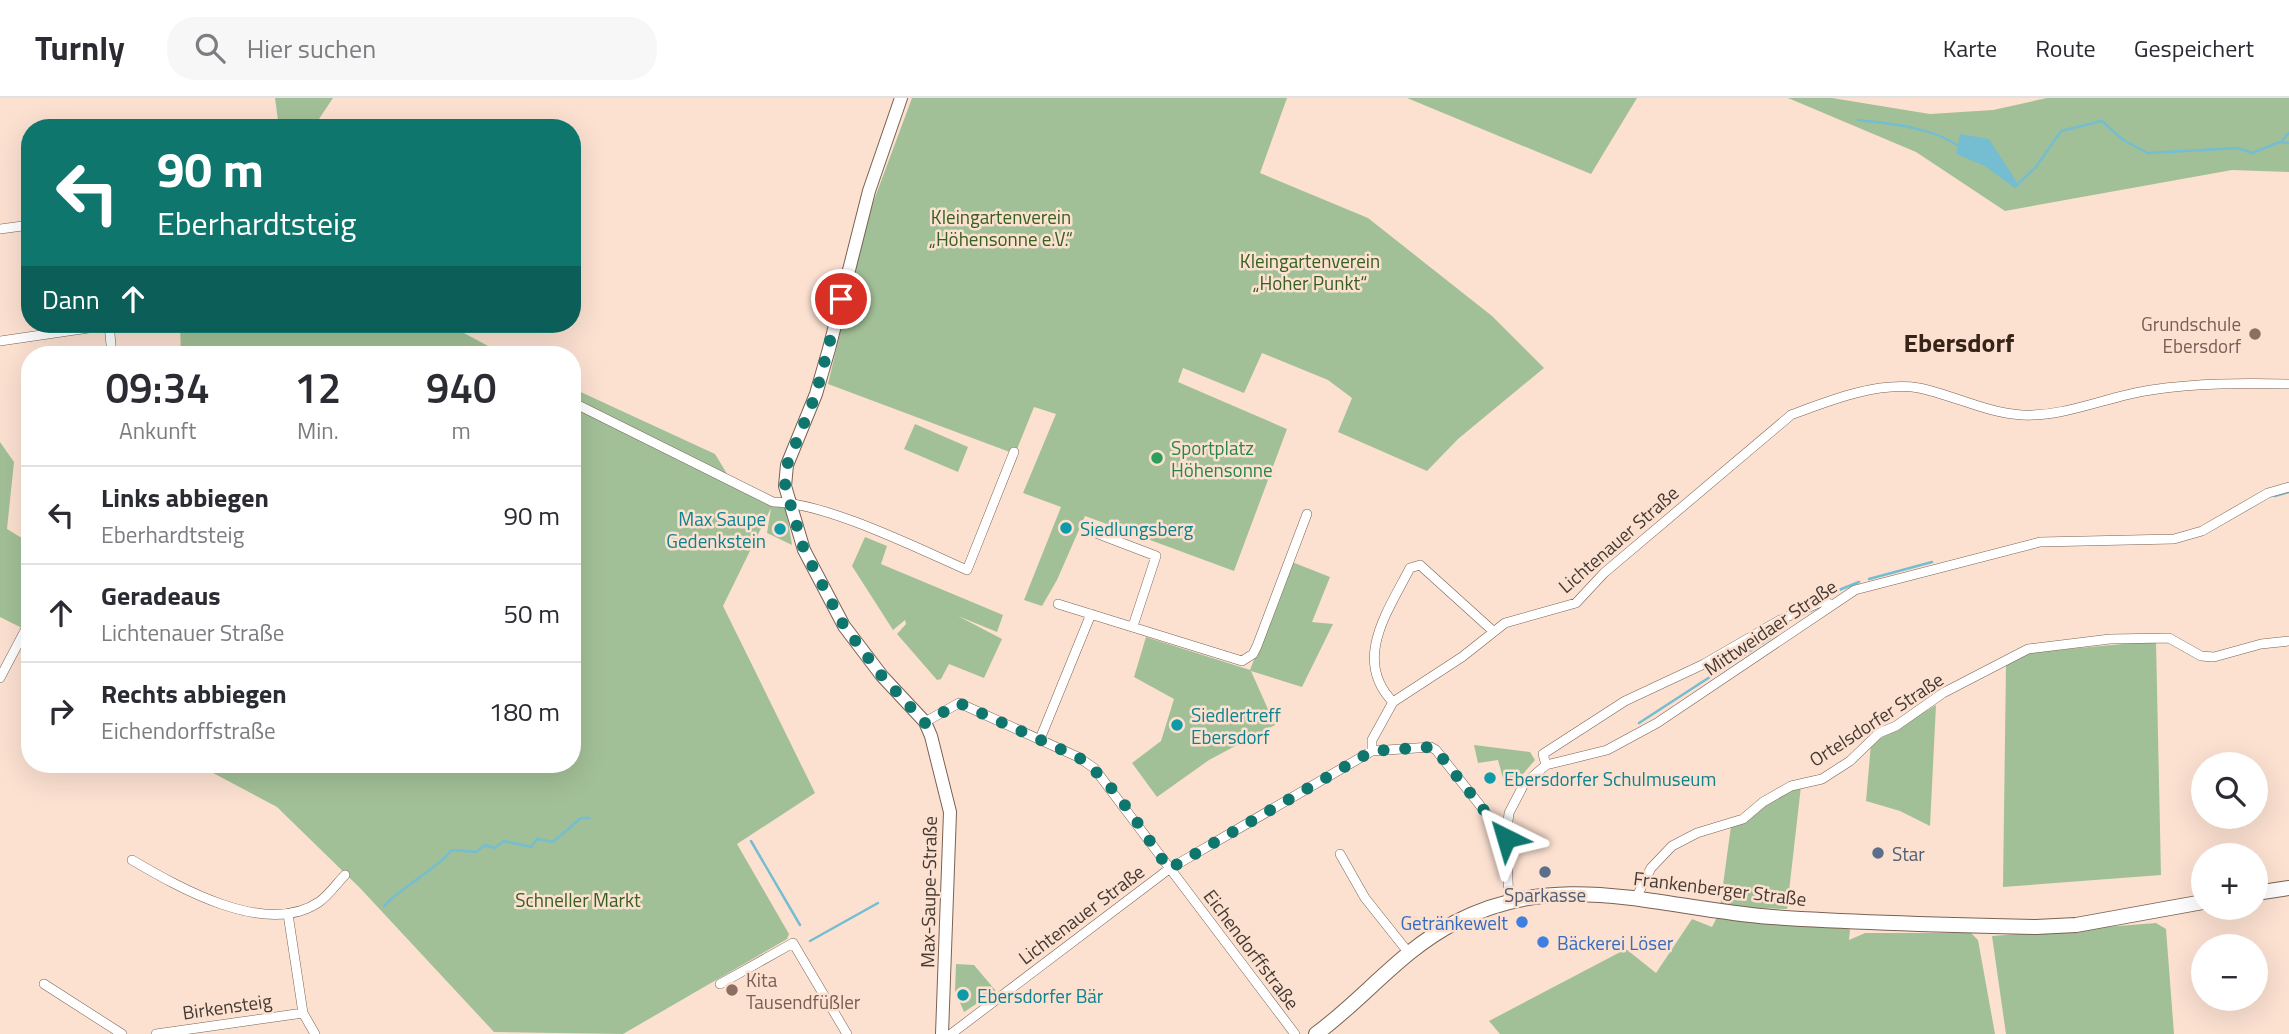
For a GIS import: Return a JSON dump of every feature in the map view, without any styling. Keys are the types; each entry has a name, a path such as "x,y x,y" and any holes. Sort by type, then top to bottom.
{"main road":[{"path":"2268,891 2289,888"},
{"name":"Frankenberger Straße","path":"1316,1034 1408,952 1456,922 1509,901 1555,892 1597,892 1773,917 2036,927 2076,925 2191,904"}],"street":[{"name":"Max-Saupe-Straße","path":"901,98 869,191 816,394 787,465 785,486 804,550 844,626 882,676 925,723 950,812 942,1034"},
{"path":"0,229 21,226"},
{"path":"0,341 53,333"},
{"name":"Lichtenauer Straße","path":"951,1034 1169,869 1372,751 1372,740 1393,702 1462,657 1493,631 1531,614 1576,603 1604,573 1791,415 1819,404 1899,386 1919,388 2021,415 2055,413 2150,390 2221,383 2289,384"},
{"path":"581,407 773,502 790,502 822,510 967,570 1014,452"},
{"name":"Mittweidaer Straße","path":"1546,765 1607,750 1657,723 1855,590 2040,542 2174,539 2202,531 2269,492 2289,487"},
{"path":"1058,604 1242,661 1253,654 1307,514"},
{"path":"1088,530 1156,556 1133,626"},
{"path":"1393,702 1384,692 1375,671 1374,644 1410,568 1420,565 1493,631"},
{"path":"1509,901 1506,838 1508,813 1519,792 1546,765 1543,754 1625,701 1704,664 1780,620 1821,602 1831,604"},
{"path":"1040,739 1091,614"},
{"path":"0,678 21,638"},
{"name":"Ortelsdorfer Straße","path":"1636,898 1651,868 1672,846 1697,833 1744,819 1763,802 1791,786 1822,779 1850,761 1880,733 1896,726 1943,693 2028,649 2110,639 2169,638 2201,656 2214,657 2261,644 2289,641"},
{"name":"Eichendorffstraße","path":"925,723 959,703 1078,757 1094,768 1295,1034"},
{"path":"1372,751 1431,747 1442,754 1506,838"},
{"path":"1340,854 1365,898 1408,952"},
{"path":"132,860 187,893 232,908 288,915 320,902 345,875"},
{"path":"288,915 303,1013 315,1034"},
{"path":"720,984 793,943 847,1034"},
{"path":"44,984 122,1034"},
{"name":"Birkensteig","path":"156,1034 303,1013"}],"green space":[{"path":"275,98 333,98 319,119 278,119"},
{"path":"912,98 1287,98 1260,173 1368,218 1492,316 1544,368 1458,439 1427,471 1338,432 1352,398 1328,380 1262,353 1244,393 1183,368 1178,382 1287,429 1234,571 1085,516 1057,580 1042,606 1024,600 1061,507 1023,493 1056,414 1034,407 1015,454 828,384 867,219"},
{"path":"1407,98 1637,98 1591,174"},
{"path":"1788,98 1832,98 1930,114 1993,110 2047,98 2289,98 2289,172 2232,170 2005,211 1916,152"},
{"path":"180,333 464,333 488,346 181,346"},
{"name":"Schneller Markt","path":"581,392 715,454 732,482 785,502 792,545 767,533 771,508 723,606 815,793 737,844 789,934 787,939 623,1034 494,1032 360,888 277,807 213,773 581,773"},
{"path":"915,424 968,447 958,472 904,449"},
{"path":"0,442 14,462 7,529 21,538 21,628 0,617"},
{"path":"865,537 887,546 881,564 1003,615 997,632 958,616 1002,639 984,678 949,664 941,679 937,680 897,634 906,624 905,620 893,630 852,566"},
{"path":"1292,562 1330,577 1312,622 1333,624 1302,687 1251,671 1275,725 1209,760 1157,797 1132,763 1161,741 1174,699 1134,677 1146,637 1250,670"},
{"path":"2156,641 2161,875 2003,887 2006,664 2025,653"},
{"path":"1936,705 1930,826 1900,811 1866,801 1871,744"},
{"path":"1474,745 1530,752 1535,760 1511,788 1506,789 1498,760 1478,763"},
{"path":"1801,786 1787,909 1720,907 1731,826 1762,805"},
{"path":"1718,915 1783,925 1847,927 1850,930 1849,940 1865,933 1971,933 1978,940 1995,1034 1500,1034 1489,1021 1626,949 1656,973 1692,919 1712,927"},
{"path":"2156,923 2166,929 2174,1034 2006,1034 1992,936"},
{"path":"956,964 974,965 996,991 964,1012 955,991"}],"water":[{"path":"1960,134 1989,139 2018,184 2016,189 1985,166 1956,154"}],"waterway":[{"path":"1858,120 1924,130 1959,146"},
{"path":"2018,184 2036,167 2061,131 2102,121 2123,140 2148,153 2238,148 2252,153 2280,142 2289,143"},
{"path":"2281,142 2289,133"},
{"path":"2275,496 2289,492"},
{"path":"1869,579 1932,562"},
{"path":"1824,596 1859,582"},
{"path":"1639,723 1770,638"},
{"path":"384,906 452,850 476,852 485,845 494,848 504,841 531,847 537,839 553,842 581,818 590,818"},
{"path":"751,841 800,925"},
{"path":"810,941 878,903"}],"place":[{"name":"Grundschule Ebersdorf","path":"2255,334"},
{"name":"Sportplatz Höhensonne","path":"1157,458"},
{"name":"Siedlungsberg","path":"1066,528"},
{"name":"Max Saupe Gedenkstein","path":"780,529"},
{"name":"Siedlertreff Ebersdorf","path":"1177,725"},
{"name":"Ebersdorfer Schulmuseum","path":"1490,778"},
{"name":"Star","path":"1878,853"},
{"name":"Sparkasse","path":"1545,872"},
{"name":"Getränkewelt","path":"1522,922"},
{"name":"Bäckerei Löser","path":"1543,942"},
{"name":"Kita Tausendfüßler","path":"732,990"},
{"name":"Ebersdorfer Bär","path":"963,995"}],"district":[{"name":"Ebersdorf","path":"1959,342"}],"route":[{"path":"841,299 816,394 787,465 785,486 804,550 844,626 882,676 925,723 952,704 959,703 1078,757 1094,768 1110,787 1169,869 1372,751 1431,747 1436,750 1442,754 1494,826 1506,838"}],"park label":[{"name":"Kleingartenverein „Höhensonne e.V.“","path":"1001,227"},
{"name":"Kleingartenverein „Hoher Punkt“","path":"1310,271"}]}
